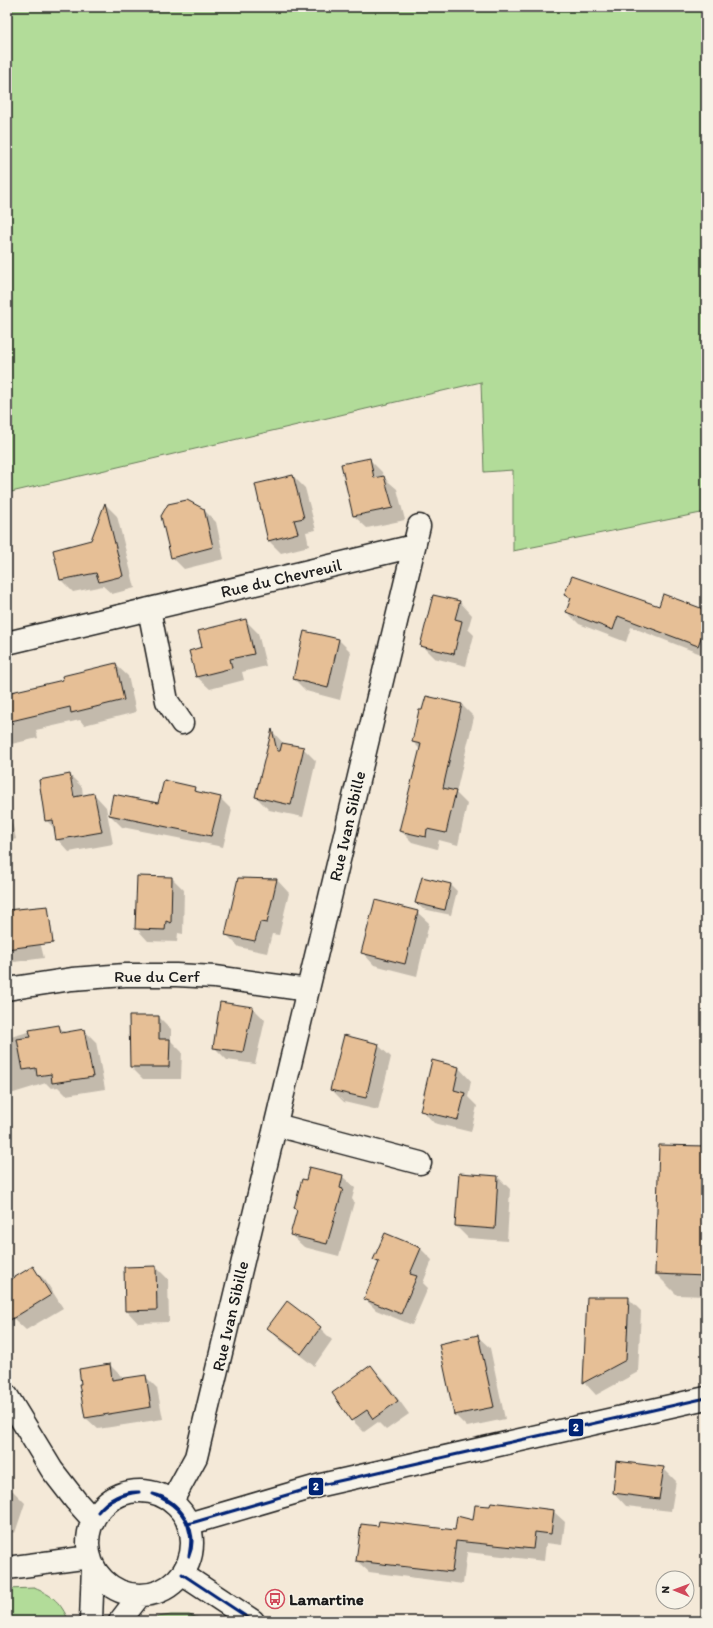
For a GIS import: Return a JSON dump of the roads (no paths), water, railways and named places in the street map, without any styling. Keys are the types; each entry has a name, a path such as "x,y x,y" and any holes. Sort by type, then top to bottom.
{"street":[{"name":"Rue du Chevreuil","path":"7,643 149,609 416,536"},
{"name":"Rue Ivan Sibille","path":"172,1501 196,1457 416,536"},
{"path":"149,609 167,701 182,723"},
{"name":"Rue du Cerf","path":"7,989 72,979 125,975 176,975 216,977 308,990"},
{"path":"276,1126 420,1163"},
{"path":"7,1396 52,1470 93,1520"},
{"path":"188,1524 321,1485 706,1398"},
{"path":"91,1561 101,1577 113,1587 126,1593 140,1595 152,1593 163,1589 182,1574 191,1550 191,1533 182,1512 172,1501 158,1494 143,1490 128,1492 114,1498 101,1507 93,1520 89,1532 88,1544 91,1561 92,1621"},
{"path":"7,1568 91,1561"},
{"path":"182,1574 253,1621"},
{"path":"120,1621 140,1595"}],"place":[{"name":"Lamartine","path":"275,1599"}]}
